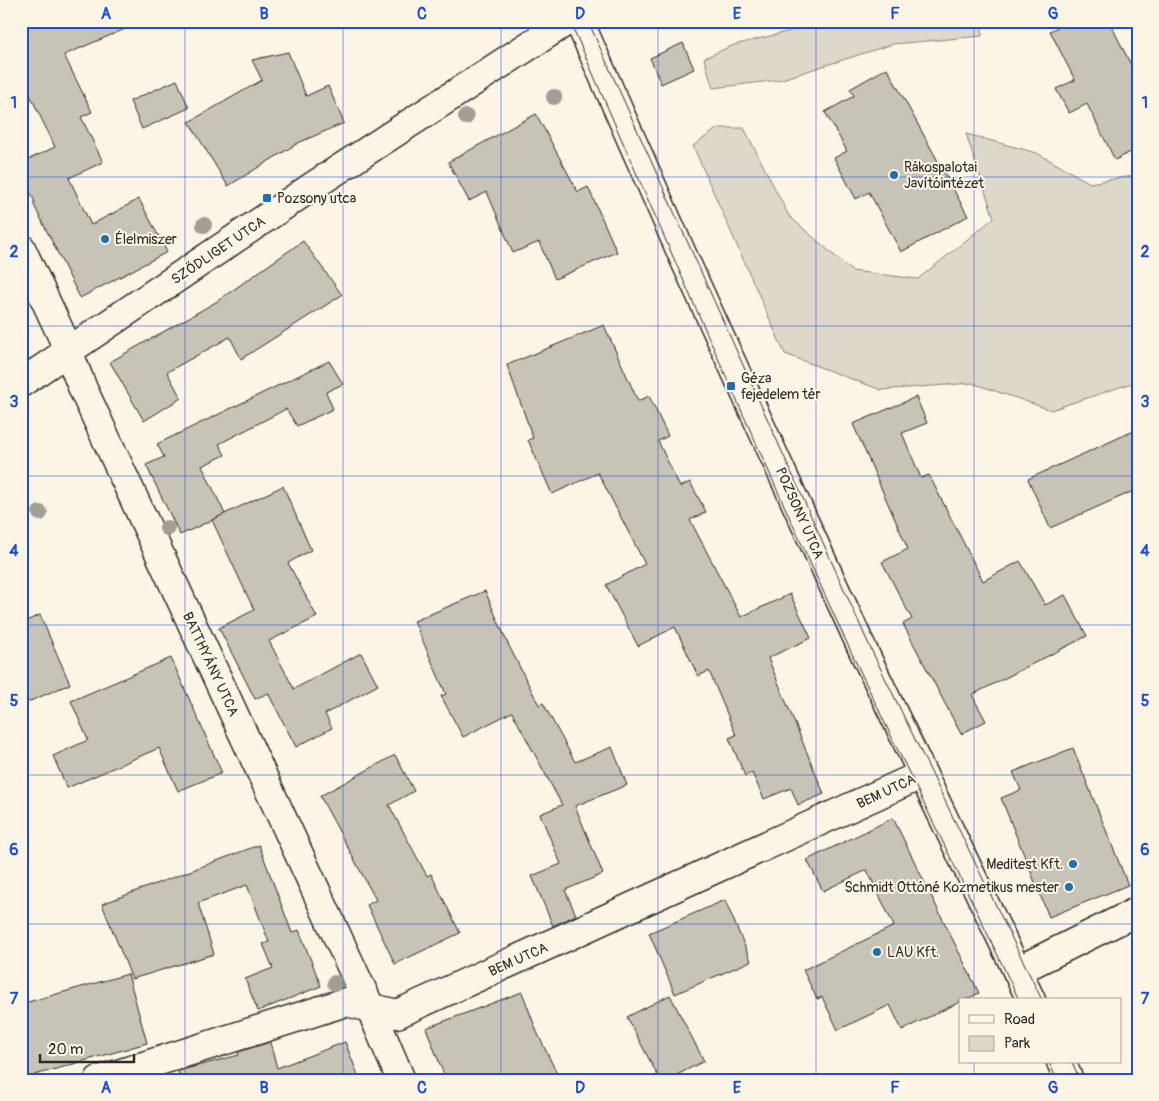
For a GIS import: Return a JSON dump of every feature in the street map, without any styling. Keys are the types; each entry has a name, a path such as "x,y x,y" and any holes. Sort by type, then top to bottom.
{"street":[{"name":"SZŐDLIGET UTCA","path":"21,383 313,186 567,21"},
{"name":"POZSONY UTCA","path":"579,21 678,245 860,646 1030,998"},
{"name":"BATTHYÁNY UTCA","path":"21,248 87,398 370,1007 401,1080"},
{"name":"BEM UTCA","path":"99,1080 346,1002 397,1014 921,775"},
{"path":"1017,970 1138,912"},
{"path":"1062,1064 1069,1080"}],"green space":[{"path":"819,21 982,21 982,36 893,44 779,80 713,88 704,58 734,45 810,26"},
{"path":"718,128 744,128 789,216 852,271 918,279 994,218 966,134 1037,153 1090,183 1138,175 1138,381 1051,410 972,383 881,390 785,354 693,146"}],"building":[{"path":"21,21 144,21 64,55 92,112 81,117 103,162 69,178 91,225 139,199 167,252 80,298 33,203 35,202 21,174 21,163 55,147 21,76"},
{"path":"1069,21 1109,21 1138,79 1138,148 1115,160 1087,104 1069,113 1056,89 1075,80 1050,31"},
{"path":"683,43 694,69 661,84 650,58"},
{"path":"288,52 306,96 328,86 344,123 298,143 228,186 189,122 262,80 252,60"},
{"name":"Rákospalotai Javítóintézet","path":"887,68 968,216 901,252 869,192 856,199 834,158 847,151 825,112 854,96 850,89"},
{"path":"177,80 189,108 142,129 130,101"},
{"path":"536,114 578,192 588,187 617,252 555,279 539,242 513,253 487,192 469,201 448,162"},
{"path":"303,241 342,295 241,359 230,337 167,372 181,398 144,421 110,362 216,302"},
{"path":"604,325 638,401 649,396 668,436 658,441 680,487 690,482 706,512 690,520 741,617 790,594 811,638 768,658 824,794 798,805 791,788 764,799 752,773 745,776 729,738 736,735 709,671 698,676 675,627 638,646 606,585 645,564 598,473 552,494 528,440 533,438 507,365"},
{"path":"329,361 343,384 326,392 333,409 297,426 286,409 219,444 225,455 202,466 225,514 180,535 146,465 164,457 157,444"},
{"path":"916,397 927,423 902,433 921,478 929,475 983,581 1020,561 1045,605 1065,595 1087,636 972,695 986,721 961,734 903,624 912,619 882,562 908,549 853,424"},
{"path":"1138,429 1138,489 1050,528 1028,479"},
{"path":"283,486 311,550 288,563 317,617 269,641 294,689 361,653 378,685 325,714 332,728 296,747 268,693 255,699 219,628 254,610 212,520"},
{"path":"485,591 507,642 539,705 543,703 575,762 612,747 627,785 575,806 603,874 565,890 576,915 553,926 532,876 561,864 540,814 562,805 512,712 463,737 441,696 446,694 414,621"},
{"path":"40,615 70,684 21,705 21,623"},
{"path":"171,658 222,773 178,791 159,748 67,788 53,756 88,740 71,701"},
{"path":"1073,748 1128,885 1049,917 1001,798 1021,790 1013,772"},
{"path":"395,755 414,791 389,805 427,876 431,874 460,933 395,964 367,905 376,900 320,796"},
{"path":"893,818 979,993 969,998 959,998 959,1002 902,1030 890,1005 838,1030 822,997 817,999 803,970 894,926 867,870 823,891 807,860"},
{"path":"259,845 292,933 299,930 321,986 258,1011 245,979 273,968 263,944 269,942 247,885 198,903 214,954 132,979 102,904"},
{"path":"725,900 751,961 675,994 649,933"},
{"path":"128,974 147,1043 28,1077 21,1056 21,1004"},
{"path":"522,992 537,1032 560,1080 446,1080 426,1028"},
{"path":"670,995 704,1061 667,1080 660,1080 627,1017"},
{"path":"270,1042 277,1068 345,1042 360,1080 180,1080 178,1071 239,1055 238,1052"}],"tram line":[{"path":"570,21 709,338 816,575 872,697 1018,998"},
{"path":"588,21 870,647 1041,998"},
{"path":"1050,1064 1057,1080"},
{"path":"1073,1064 1080,1080"}],"place":[{"name":"Rákospalotai Javítóintézet","path":"894,175"},
{"name":"Pozsony utca","path":"267,198"},
{"name":"Élelmiszer","path":"105,239"},
{"name":"Géza fejedelem tér","path":"731,386"},
{"name":"Meditest Kft.","path":"1073,864"},
{"name":"Schmidt Ottóné Kozmetikus mester","path":"1069,887"},
{"name":"LAU Kft.","path":"877,952"}]}
